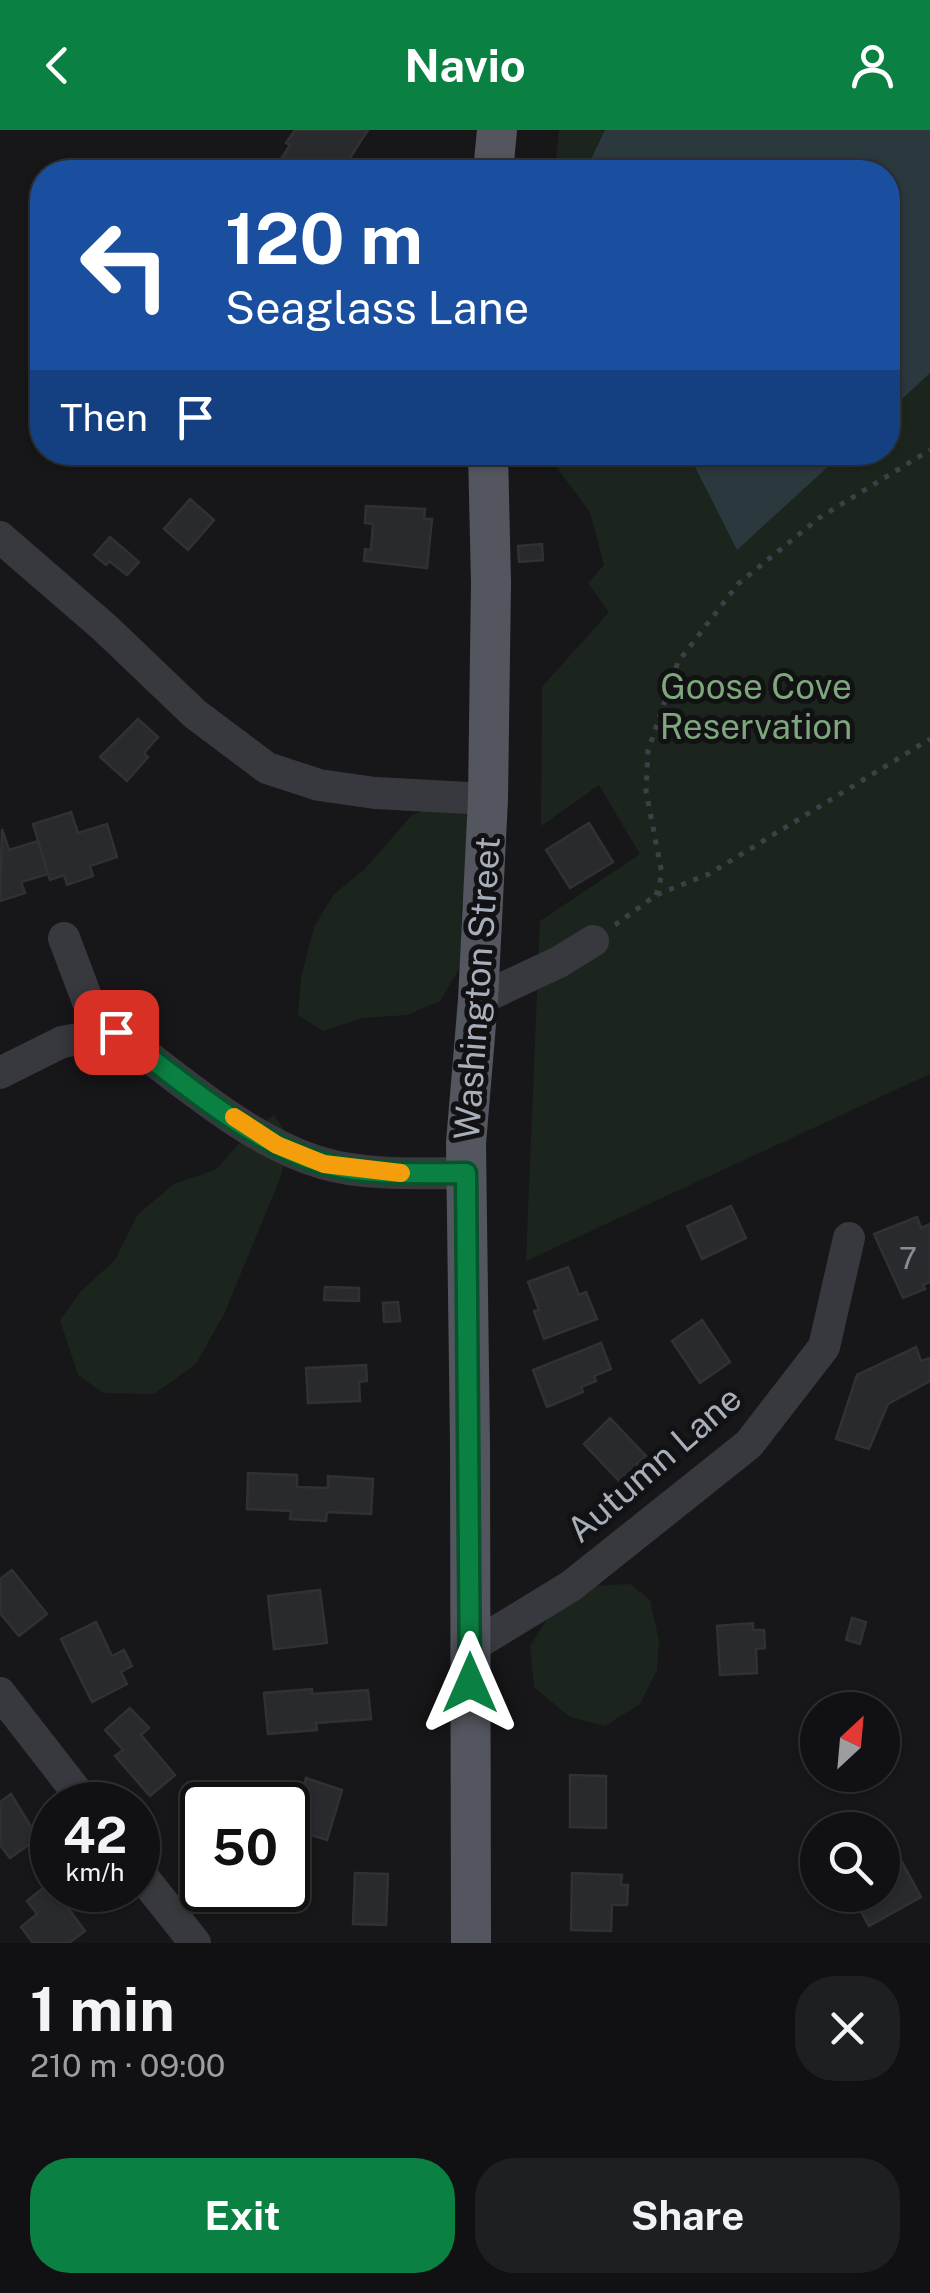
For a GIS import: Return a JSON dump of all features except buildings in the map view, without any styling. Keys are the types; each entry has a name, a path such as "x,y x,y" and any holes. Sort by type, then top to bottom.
{"main road":[{"path":"494,160 497,130"},
{"name":"Washington Street","path":"471,1943 466,1143 488,799 492,583 488,465"}],"street":[{"path":"0,538 195,714 267,768 319,785 375,793 488,799"},
{"path":"64,938 90,1006 116,1032 277,1145 324,1164 404,1174 466,1173"},
{"path":"478,1000 559,962 593,941"},
{"path":"0,1073 62,1042 116,1032"},
{"name":"Autumn Lane","path":"470,1647 571,1586 749,1444 824,1347 848,1238"},
{"path":"0,1693 68,1782"},
{"path":"160,1899 194,1943"}],"path":[{"path":"656,896 662,874 646,791 648,752 678,662 738,584 819,518 930,450"},
{"path":"593,941 656,896 709,874 930,739"}],"green space":[{"name":"Goose Cove Reservation","path":"559,130 930,130 930,1074 526,1261 540,921 640,854 599,785 541,826 542,687 609,612 588,583 604,565 590,512 555,465 900,465 900,160 556,160"},
{"path":"450,801 469,817 469,853 461,912 462,964 440,1001 407,1015 363,1018 323,1031 298,1015 301,978 314,927 334,894 364,870 412,815"},
{"path":"274,1115 290,1138 281,1176 225,1312 196,1364 154,1394 103,1393 78,1375 60,1320 81,1291 115,1260 138,1214 174,1184 217,1169 248,1133"},
{"path":"630,1584 650,1600 659,1641 657,1670 640,1704 605,1726 570,1717 534,1687 530,1646 555,1607 593,1586"}],"shaded area":[{"path":"605,130 930,130 930,373 900,401 900,160 591,160"},
{"path":"694,465 830,465 737,550"}],"slow traffic":[{"path":"234,1117 277,1145 324,1164 401,1173"}],"route":[{"path":"116,1032 277,1145 324,1164 404,1174 466,1173 470,1683"}]}
